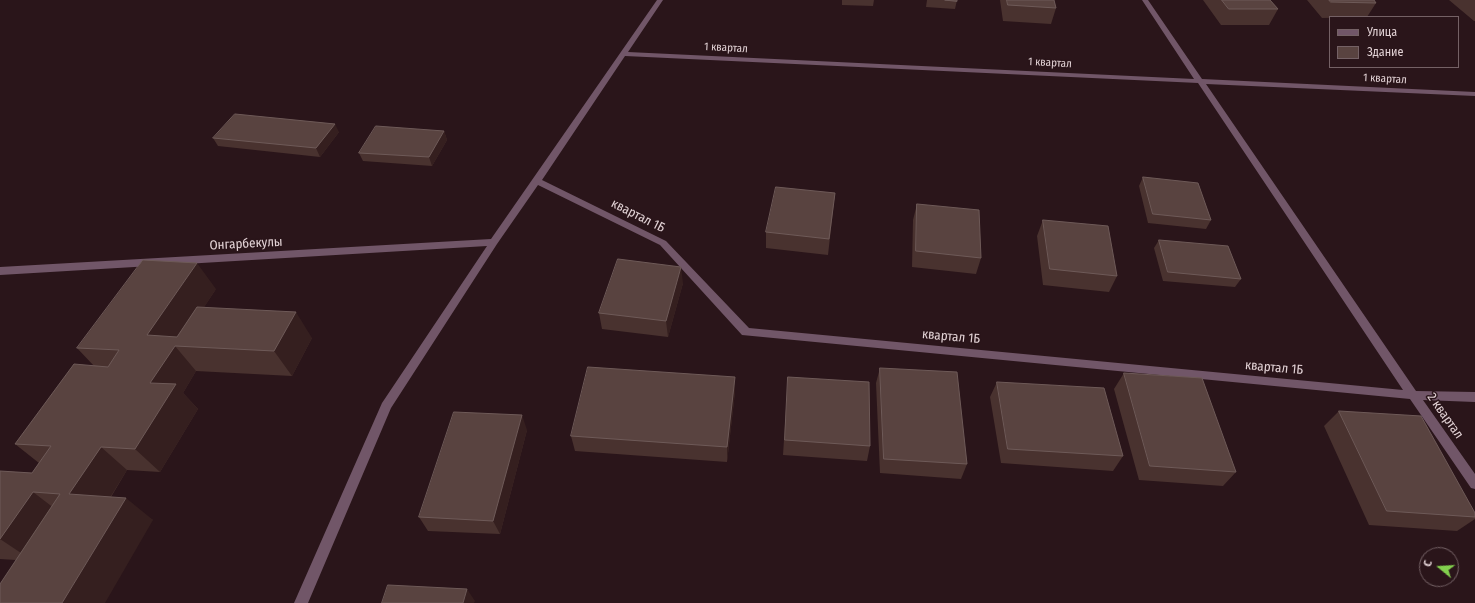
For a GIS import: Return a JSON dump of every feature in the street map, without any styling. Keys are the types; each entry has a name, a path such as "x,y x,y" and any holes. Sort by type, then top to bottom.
{"street":[{"path":"301,603 386,406 494,242 660,0"},
{"path":"1145,0 1413,395"},
{"name":"1 квартал","path":"624,54 1475,94"},
{"name":"квартал 1Б","path":"537,181 663,243 746,332 1413,395"},
{"name":"Онгарбекулы","path":"0,271 494,242"},
{"name":"2 квартал","path":"1413,395 1475,397"},
{"name":"2 квартал","path":"1413,395 1475,484"}],"building":[{"path":"1007,0 1054,0 1056,8 1008,5"},
{"path":"1222,0 1270,0 1278,9 1229,9"},
{"path":"1329,0 1374,0 1376,3 1331,2"},
{"path":"235,114 335,124 316,148 213,138"},
{"path":"376,126 444,131 429,157 359,153"},
{"path":"1143,177 1198,183 1211,220 1153,214"},
{"path":"776,187 835,193 829,239 766,232"},
{"path":"917,204 979,210 981,258 916,251"},
{"path":"1043,220 1108,226 1117,276 1050,269"},
{"path":"1159,240 1228,246 1241,279 1168,272"},
{"path":"618,259 681,267 666,321 599,313"},
{"path":"143,260 197,263 147,335 177,337 197,307 296,312 274,351 175,346 150,383 176,384 135,449 101,447 69,494 126,498 62,603 0,603 0,584 60,494 33,492 0,539 0,471 32,473 51,446 15,444 74,364 108,367 119,350 77,348"},
{"path":"588,367 735,377 727,447 571,436"},
{"path":"880,368 957,372 967,464 884,459"},
{"path":"1124,373 1202,378 1236,472 1150,466"},
{"path":"788,377 869,382 870,446 785,440"},
{"path":"997,382 1104,388 1123,456 1008,449"},
{"path":"1339,411 1421,416 1475,513 1475,517 1387,511"},
{"path":"454,412 522,415 493,521 419,517"},
{"path":"388,585 467,589 463,603 382,603"}]}
